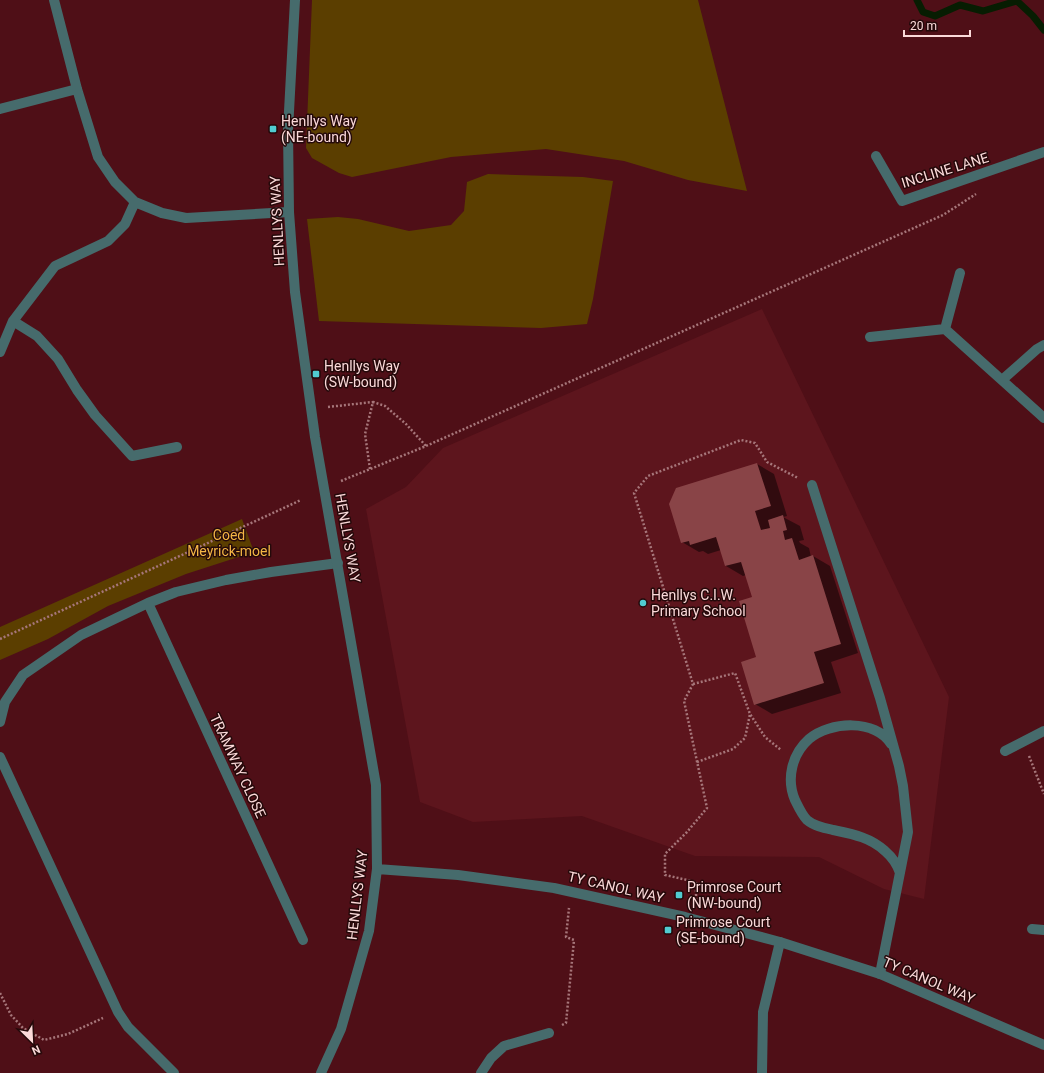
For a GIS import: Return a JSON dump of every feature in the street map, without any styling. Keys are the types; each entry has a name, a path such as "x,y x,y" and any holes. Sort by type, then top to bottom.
{"street":[{"path":"54,0 77,89 98,157 114,182 135,202 162,213 186,218 289,212"},
{"name":"HENLLYS WAY","path":"295,0 288,122 289,212 294,292 311,409 376,785 376,868 369,932 341,1029 321,1073"},
{"path":"0,109 77,89"},
{"name":"INCLINE LANE","path":"876,156 902,201 1044,152"},
{"path":"0,352 13,321 55,266 108,241 125,224 135,202"},
{"path":"946,329 960,273"},
{"path":"13,321 37,336 58,359 77,390 91,409 132,456 177,447"},
{"path":"870,336 946,329 1044,418"},
{"path":"1002,380 1037,349 1044,345"},
{"path":"812,485 880,698 900,772 908,832 880,974"},
{"path":"0,722 5,702 23,675 80,635 148,603 176,592 226,580 338,562"},
{"name":"TRAMWAY CLOSE","path":"148,603 303,940"},
{"path":"894,750 887,738 869,727 848,726 822,731 810,738 801,747 794,760 791,771 791,786 794,799 807,820 818,826 866,838 878,844 898,865 900,874"},
{"path":"1005,751 1044,732"},
{"path":"0,757 118,1012 128,1027 174,1073"},
{"name":"TY CANOL WAY","path":"376,868 458,875 571,891 696,920 780,942 880,974 1044,1045"},
{"path":"1032,929 1044,930"},
{"path":"762,1073 763,1012 780,942"},
{"path":"481,1073 491,1058 504,1046 549,1033"}],"path":[{"path":"340,481 426,446 943,215 983,190"},
{"path":"311,409 373,402 385,406 406,424 426,446"},
{"path":"370,469 365,434 373,402"},
{"path":"696,920 696,882 665,875 665,854 687,832 707,808 684,701 693,684 634,493 648,476 741,440 755,443 767,462 812,485"},
{"path":"0,639 300,500"},
{"path":"693,684 735,673 750,714 765,737 794,760"},
{"path":"697,762 733,749 745,738 750,714"},
{"path":"1024,742 1044,794"},
{"path":"549,1033 566,1023 574,940 566,936 571,891"},
{"path":"0,993 11,1015 23,1028 44,1040 68,1034 118,1012"}],"shaded area":[{"name":"Henllys C.I.W. Primary School","path":"762,309 949,697 924,899 884,889 819,857 695,856 582,816 473,822 420,802 366,509 406,487 443,448"}],"green space":[{"path":"312,0 698,0 747,191 688,180 624,161 546,149 451,157 352,177 339,173 312,158 306,148"},
{"path":"488,174 583,177 613,181 593,299 587,324 541,328 319,321 307,219 338,217 358,219 409,231 451,225 464,211 467,182"},
{"name":"Coed Meyrick-moel","path":"242,519 254,552 186,574 108,606 48,639 0,660 0,627"}],"building":[{"path":"757,463 771,506 755,511 761,530 770,528 768,520 783,515 787,530 783,531 785,540 792,538 799,560 813,555 841,644 814,652 824,683 754,705 741,662 756,657 739,601 752,597 741,562 725,566 716,537 690,545 689,541 681,543 669,504 676,488"}],"waterway":[{"path":"917,0 923,12 935,16 960,5 983,11 1017,1 1033,16 1044,30"}],"place":[{"name":"Henllys Way (NE-bound)","path":"273,129"},
{"name":"Henllys Way (SW-bound)","path":"316,374"},
{"name":"Henllys C.I.W. Primary School","path":"643,603"},
{"name":"Primrose Court (NW-bound)","path":"679,895"},
{"name":"Primrose Court (SE-bound)","path":"668,930"}]}
